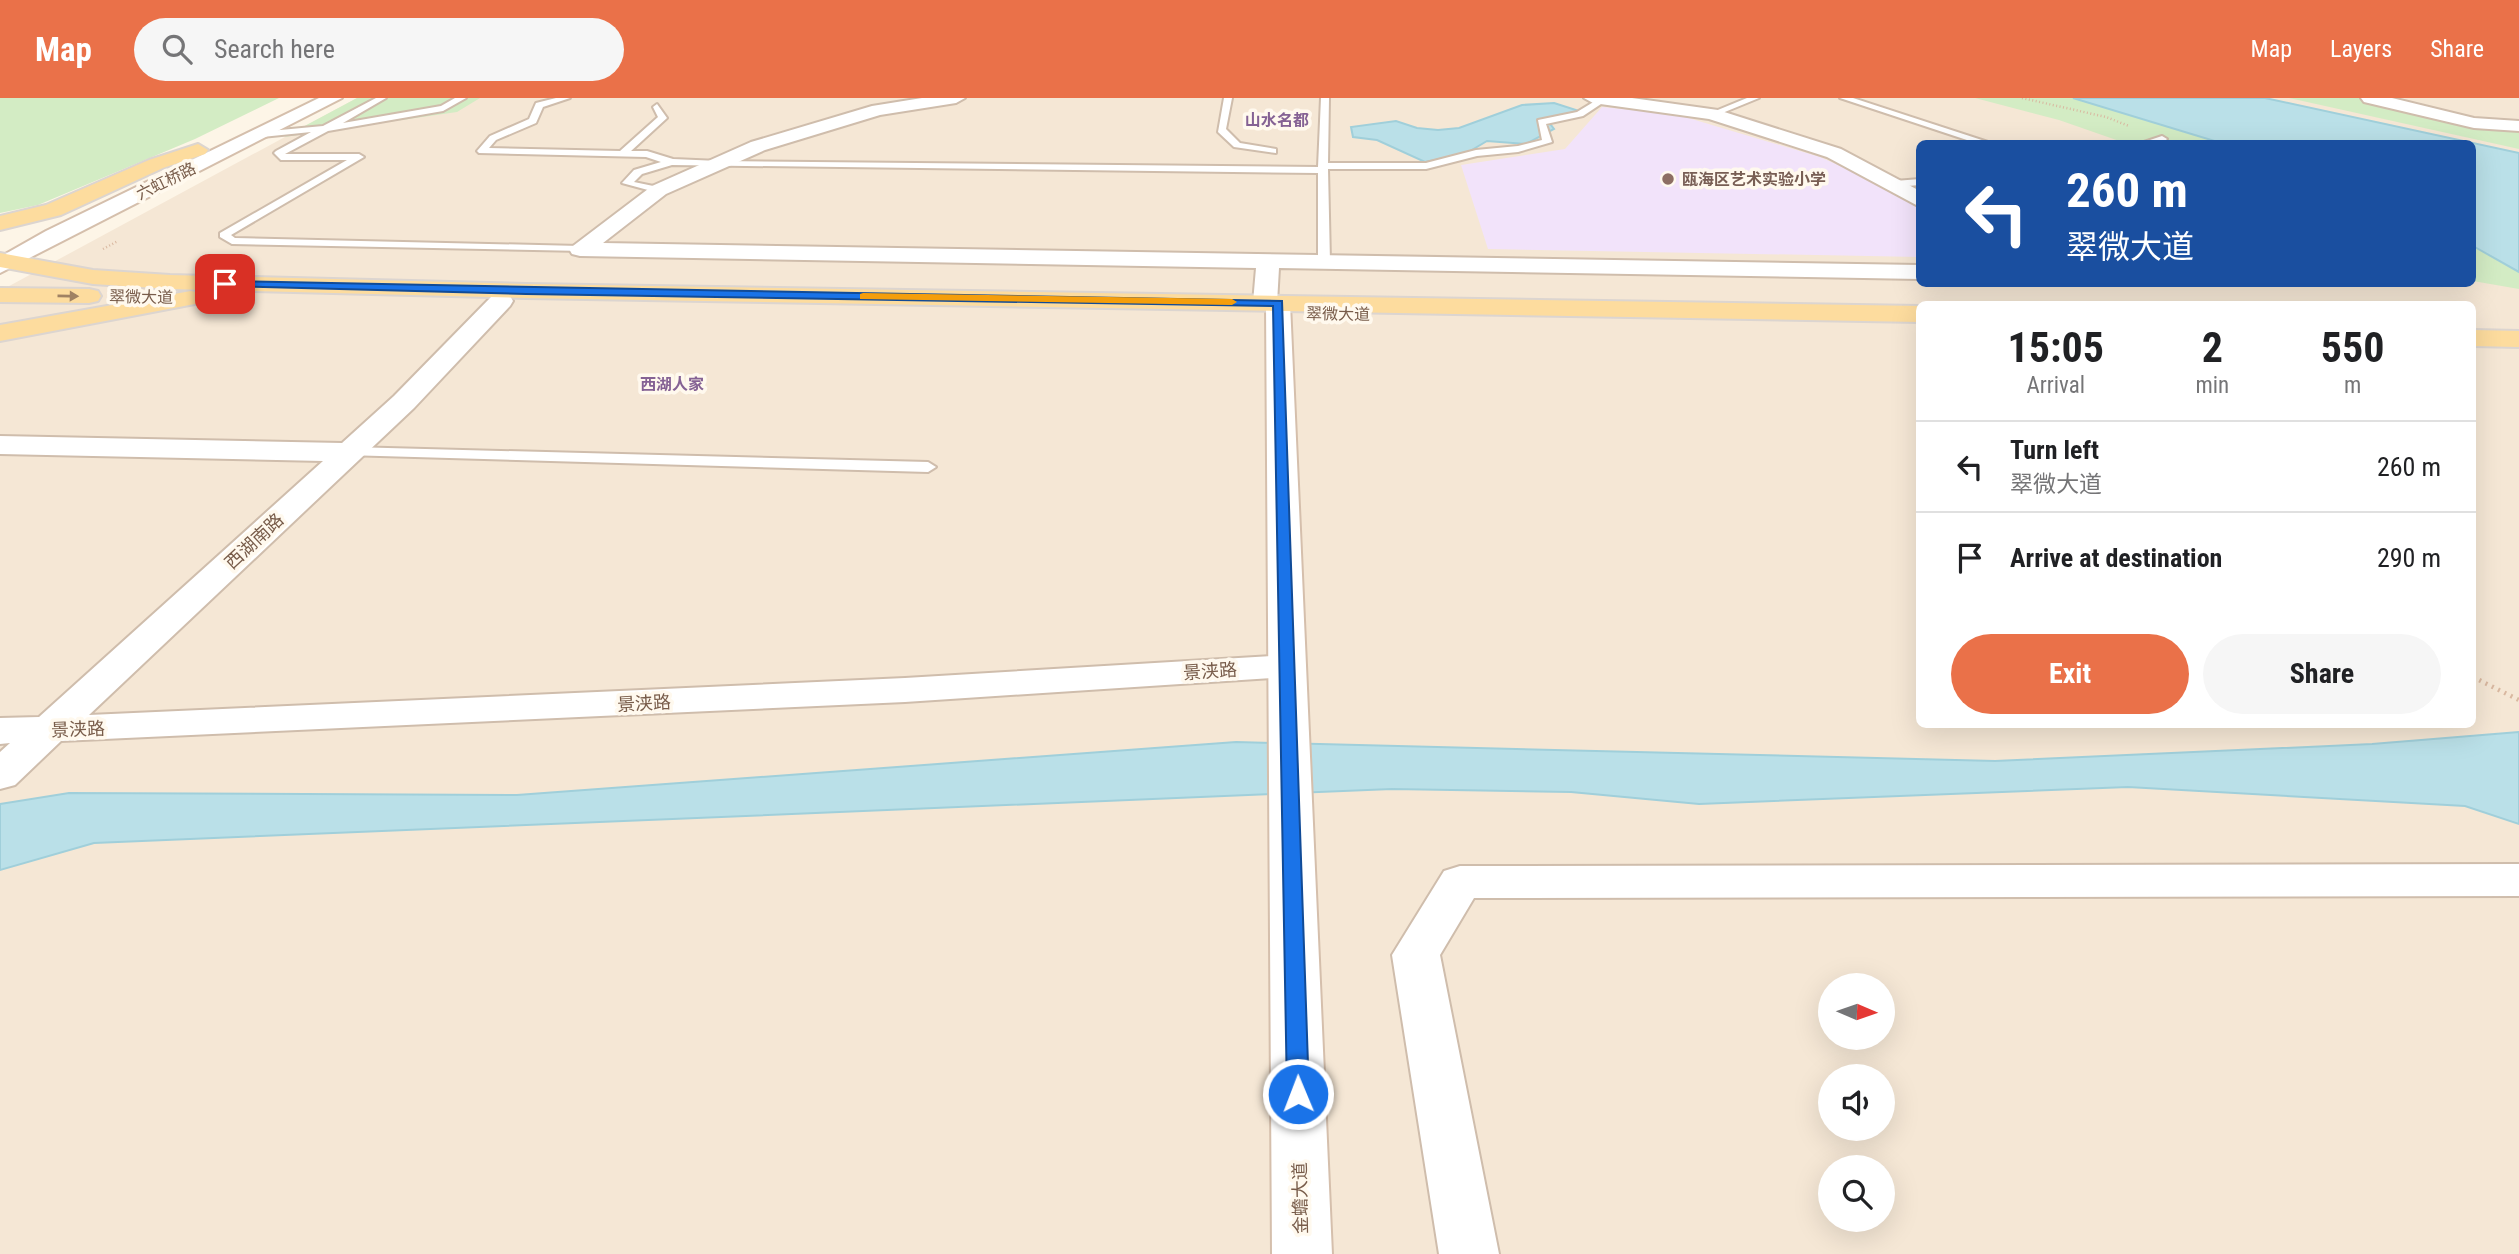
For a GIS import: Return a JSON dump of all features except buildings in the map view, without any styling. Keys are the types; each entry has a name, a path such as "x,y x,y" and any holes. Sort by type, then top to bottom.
{"main road":[{"path":"0,223 53,210 156,163 198,150"},
{"name":"翠微大道","path":"2,259 59,272 170,282 1274,306 1916,326"},
{"name":"翠微大道","path":"0,295 501,301 1274,306 1371,304 1916,314"},
{"path":"0,333 198,297"},
{"path":"2476,325 2519,326"},
{"path":"2476,338 2519,339"}],"street":[{"name":"六虹桥路","path":"2,259 198,150 298,98"},
{"name":"六虹桥路","path":"2,259 54,236 332,98"},
{"path":"580,249 659,190 758,146 878,110 956,98"},
{"path":"2370,98 2474,123 2519,126"},
{"path":"1598,99 1712,114 1834,153 1895,184 1916,198"},
{"path":"580,249 1916,272"},
{"name":"金蟾大道","path":"1268,261 1274,306 1287,666 1301,1254"},
{"path":"1367,262 1371,304"},
{"name":"西湖南路","path":"0,775 404,402 501,301"},
{"path":"0,445 350,452"},
{"name":"景浃路","path":"0,731 905,691 1287,666"},
{"path":"1469,1254 1416,955 1460,882 2519,880"}],"lane":[{"path":"382,98 279,153 284,158 359,158 224,235 232,241 580,249"},
{"path":"262,134 327,128 443,108 462,98"},
{"path":"566,98 539,106 533,121 493,138 482,151 647,154 672,162 719,164 1323,168 1426,166 1446,163 1476,153 1518,149 1547,142 1541,122 1580,114 1598,99"},
{"path":"1228,98 1221,130 1237,145 1273,151"},
{"path":"1324,262 1325,98"},
{"path":"1712,114 1755,98"},
{"path":"1844,98 1977,140"},
{"path":"623,153 663,118 657,107"},
{"path":"2158,140 2162,139"},
{"path":"659,190 627,183 638,172 672,162"},
{"path":"1895,184 1916,182"},
{"path":"350,452 928,467"}],"path":[{"path":"2022,98 2106,117 2162,139"},
{"path":"2476,678 2519,698"}],"shaded area":[{"path":"357,98 2519,98 2519,1254 0,1254 0,291"},
{"name":"瓯海区艺术实验小学","path":"1602,107 1675,114 1820,157 1901,193 1916,206 1916,257 1488,249 1461,165 1565,149"}],"green space":[{"path":"0,98 279,98 195,139 38,205 0,213"},
{"path":"357,98 480,98 457,112 284,137"},
{"path":"1975,98 2073,98 2211,140 2116,140 2059,120"},
{"path":"2289,98 2386,98 2519,132 2519,149"},
{"path":"2476,248 2519,272 2519,289 2476,282"}],"water":[{"path":"2073,98 2265,98 2459,140 2211,140"},
{"path":"1554,103 1579,111 1548,121 1554,129 1526,144 1487,141 1465,154 1425,162 1377,140 1353,137 1351,127 1396,121 1417,128 1459,128 1522,105"},
{"path":"2476,144 2519,153 2519,272 2476,248"},
{"path":"2519,732 2519,824 2465,806 2128,787 1699,804 1571,792 1392,789 94,843 0,870 0,804 69,793 517,795 1236,742 1995,761 2372,744"}],"slow traffic":[{"path":"863,296 1232,302"}],"place":[{"name":"瓯海区艺术实验小学","path":"1668,179"}],"district":[{"name":"山水名都","path":"1277,120"},
{"name":"西湖人家","path":"672,384"}],"route":[{"path":"225,284 1278,303 1298,1094"}]}
